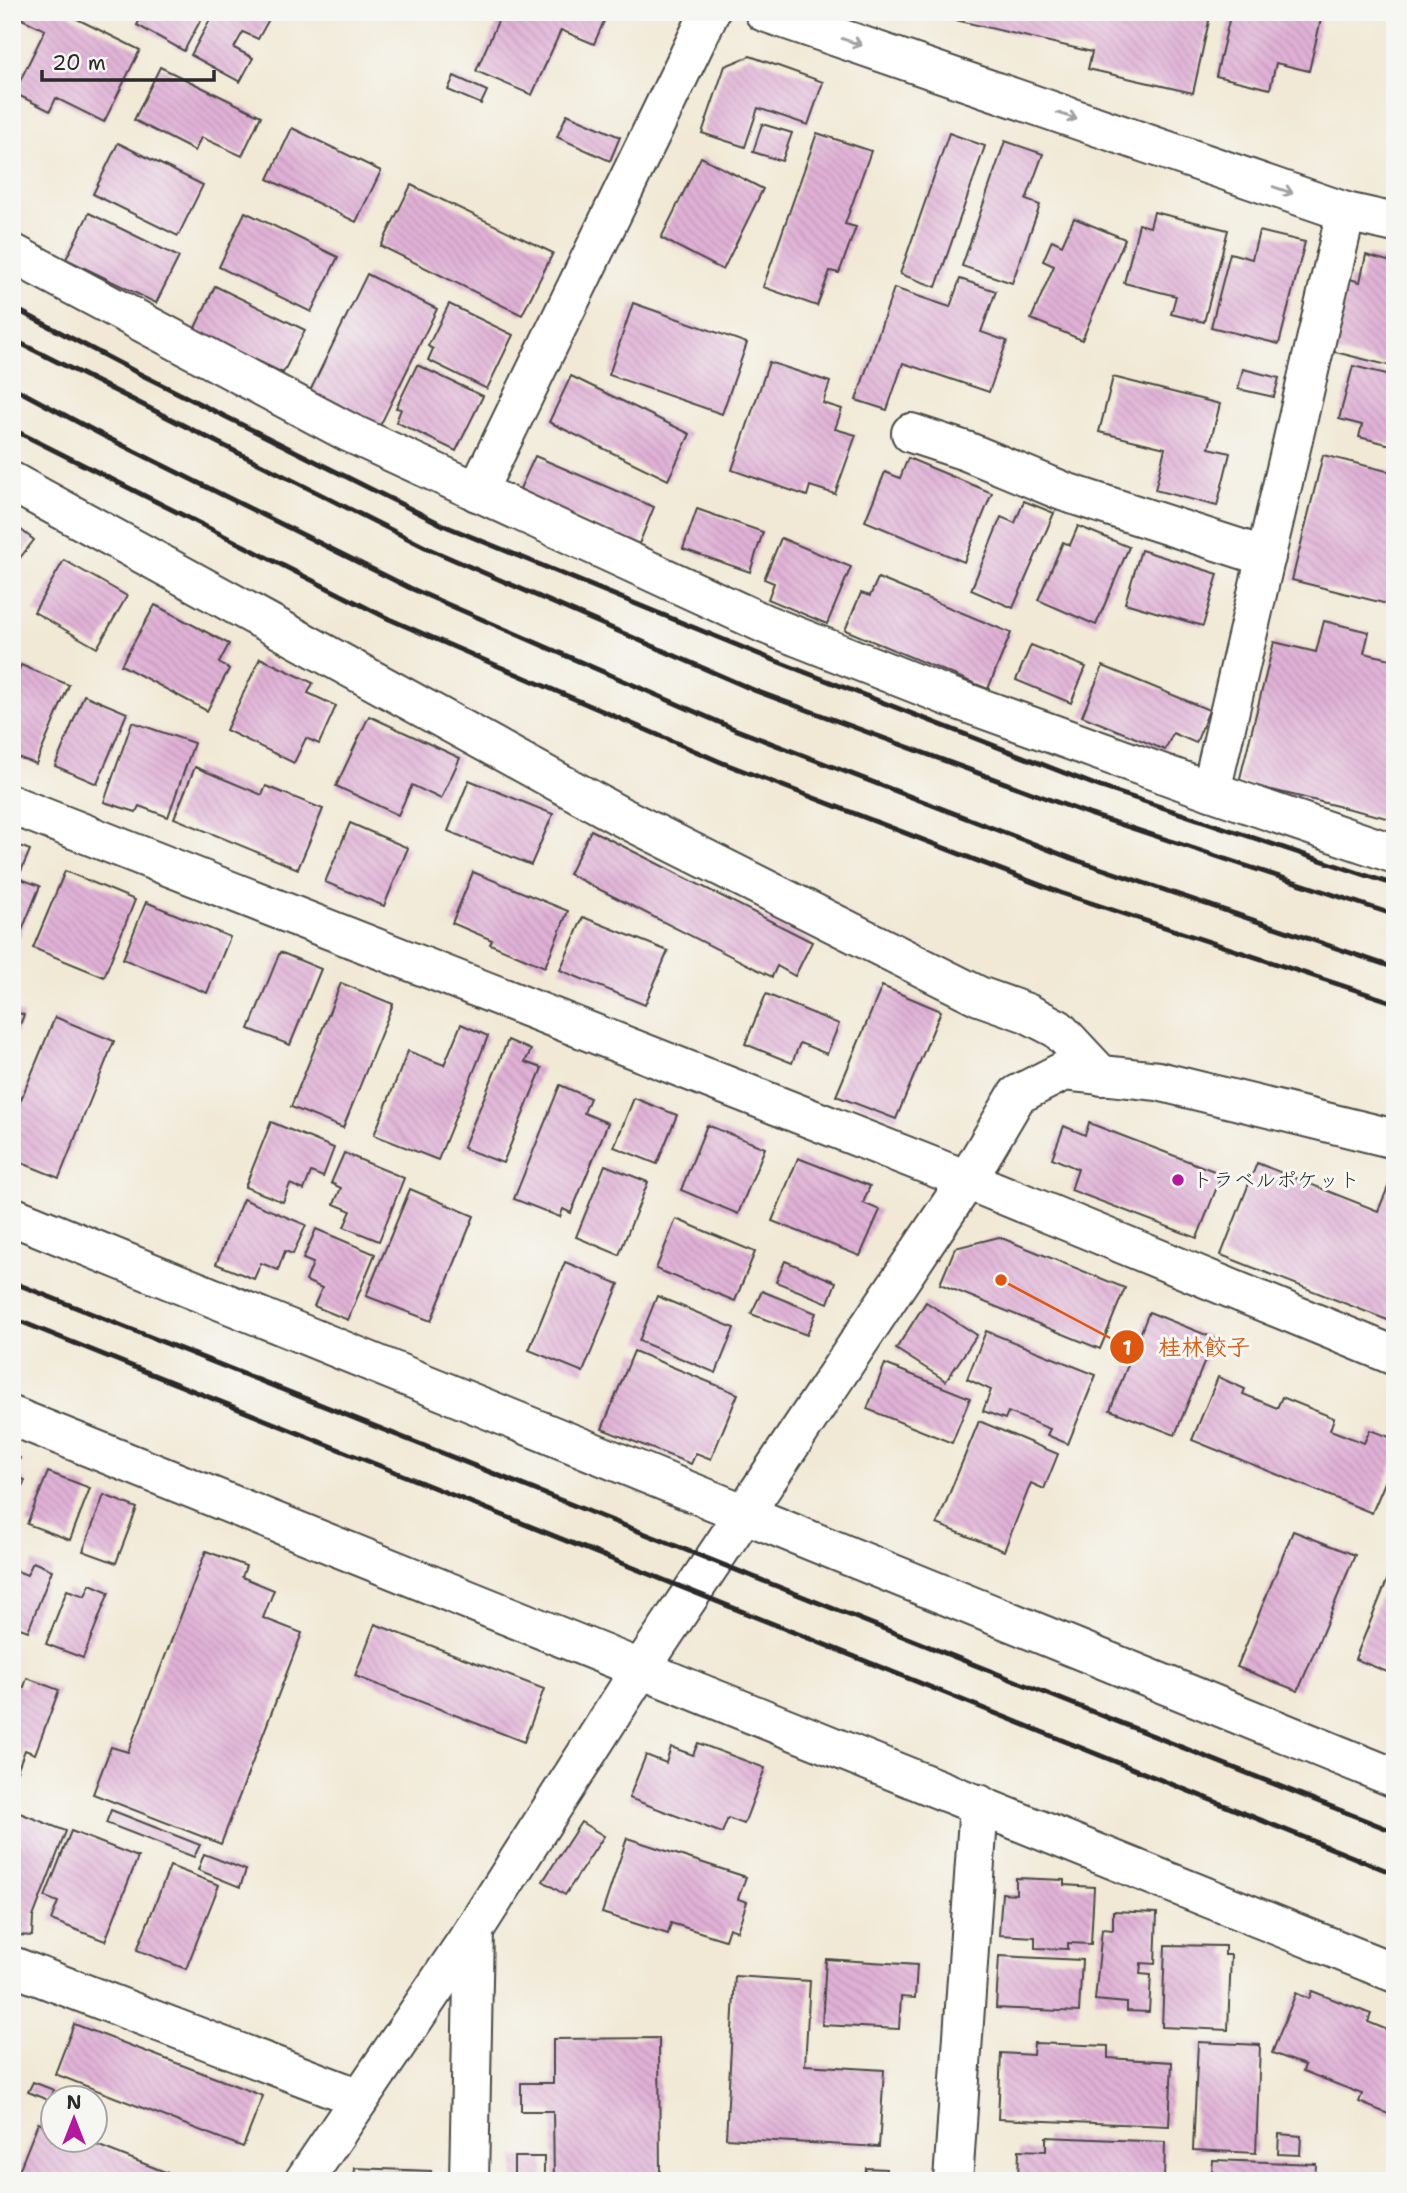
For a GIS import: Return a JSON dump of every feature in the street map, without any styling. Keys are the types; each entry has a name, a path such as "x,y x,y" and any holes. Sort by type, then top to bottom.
{"street":[{"path":"477,492 710,12"},
{"path":"764,12 1346,212 1395,223"},
{"path":"1211,791 1346,212"},
{"path":"12,253 348,432 765,624 950,697 1395,854"},
{"path":"911,433 966,451 1065,492 1266,557"},
{"path":"12,482 618,815 979,996 1027,1013 1058,1029 1102,1076"},
{"path":"12,805 967,1180 1395,1356"},
{"path":"304,2181 474,1930 640,1670 967,1180 1017,1095 1064,1071 1158,1081 1395,1139"},
{"path":"12,1216 1395,1778"},
{"path":"12,1416 1395,1973"},
{"path":"953,2181 979,1804"},
{"path":"470,2181 474,1930"},
{"path":"12,1966 359,2098"}],"building":[{"path":"26,12 63,12 140,50 104,122 56,98 50,111 14,93 45,30 22,19"},
{"path":"144,12 205,12 184,51 137,25"},
{"path":"214,12 273,12 258,39 243,32 234,48 253,58 240,82 191,55"},
{"path":"502,12 608,12 594,44 561,30 532,95 476,71"},
{"path":"944,12 1211,12 1193,93 1088,69 1092,52 943,17"},
{"path":"1231,12 1290,12 1321,19 1309,71 1276,63 1270,89 1216,76"},
{"path":"750,56 823,82 808,125 758,108 745,147 702,133 725,66"},
{"path":"160,67 261,116 242,156 201,137 195,151 134,120"},
{"path":"454,76 487,91 481,104 448,90"},
{"path":"567,114 620,137 610,161 557,137"},
{"path":"762,124 792,133 782,161 753,152"},
{"path":"292,128 381,171 356,222 268,179"},
{"path":"817,133 871,151 845,224 856,227 839,273 830,271 817,306 763,287"},
{"path":"949,133 985,146 936,287 900,274"},
{"path":"1005,141 1043,154 1026,200 1040,205 1012,283 962,266"},
{"path":"118,143 203,185 178,236 93,194"},
{"path":"701,157 763,189 723,270 661,238"},
{"path":"411,185 553,253 522,315 381,246"},
{"path":"245,212 338,257 311,312 219,267"},
{"path":"1154,212 1228,230 1204,322 1171,314 1176,296 1124,283 1139,224 1150,227"},
{"path":"89,213 179,257 156,303 66,259"},
{"path":"1074,218 1125,239 1082,340 1031,319 1054,266 1043,261 1052,240 1062,245"},
{"path":"1259,231 1305,242 1279,344 1211,327 1230,253 1252,259"},
{"path":"1366,255 1395,263 1395,367 1331,351 1350,279 1360,282"},
{"path":"367,274 437,309 379,428 309,393"},
{"path":"960,279 996,291 981,332 1007,341 989,392 903,363 887,410 856,400 894,288 950,307"},
{"path":"215,286 305,330 283,373 194,330"},
{"path":"633,303 747,343 722,414 609,375"},
{"path":"449,304 513,335 487,389 428,360 433,349 428,346"},
{"path":"769,362 830,382 823,403 842,409 835,429 856,435 835,494 810,486 807,496 732,470"},
{"path":"417,365 483,396 456,451 396,422 401,409 396,408"},
{"path":"1353,366 1395,376 1395,446 1359,437 1362,425 1339,419"},
{"path":"1243,369 1279,378 1274,397 1238,389"},
{"path":"571,376 690,434 668,480 549,422"},
{"path":"1113,377 1220,404 1209,448 1230,453 1217,506 1155,490 1165,448 1099,432"},
{"path":"1323,455 1395,473 1395,606 1292,580"},
{"path":"535,456 654,507 639,544 518,493"},
{"path":"908,458 992,493 964,562 865,521 885,472 900,478"},
{"path":"1024,501 1054,513 1013,608 971,590 1001,517 1015,523"},
{"path":"697,509 763,532 750,572 683,549"},
{"path":"12,523 34,540 12,568"},
{"path":"1078,526 1129,547 1096,625 1038,600 1063,542 1070,545"},
{"path":"781,538 851,567 827,624 768,599 774,583 764,579"},
{"path":"1141,550 1218,574 1203,626 1125,603"},
{"path":"64,560 127,596 97,648 34,612"},
{"path":"878,578 1011,633 988,689 845,630 861,593 870,596"},
{"path":"155,605 229,644 219,663 229,669 207,711 121,665"},
{"path":"1324,621 1369,632 1364,653 1395,660 1395,820 1239,782 1274,642 1316,652"},
{"path":"1031,645 1086,667 1071,703 1016,680"},
{"path":"260,658 313,683 308,693 336,706 319,744 306,738 294,763 226,730"},
{"path":"21,665 69,685 36,764 12,755 12,685"},
{"path":"1103,666 1209,710 1196,743 1173,733 1165,750 1082,716"},
{"path":"84,695 127,713 97,784 55,766"},
{"path":"369,716 460,758 441,799 412,785 398,815 336,786"},
{"path":"132,722 194,743 168,817 139,806 136,812 104,802"},
{"path":"195,767 262,795 266,786 323,809 298,869 174,818"},
{"path":"469,780 553,814 531,865 448,831"},
{"path":"350,823 408,848 384,906 325,882"},
{"path":"591,830 812,942 795,976 777,966 772,977 569,874"},
{"path":"12,843 30,850 18,878 40,886 16,945 12,944"},
{"path":"65,871 135,900 104,977 33,948"},
{"path":"473,872 568,911 545,967 490,944 492,940 452,923"},
{"path":"146,902 230,937 207,993 123,959"},
{"path":"583,917 668,951 645,1005 560,970"},
{"path":"280,952 321,969 290,1045 249,1029"},
{"path":"341,983 393,1004 343,1128 291,1107"},
{"path":"882,986 941,1011 896,1119 836,1096"},
{"path":"766,994 839,1024 827,1054 800,1043 792,1063 745,1044"},
{"path":"12,1010 24,1015 12,1044"},
{"path":"55,1017 114,1041 59,1178 12,1159 12,1121"},
{"path":"461,1024 488,1036 438,1160 374,1135 408,1051 444,1065"},
{"path":"508,1040 531,1050 525,1062 542,1068 503,1163 463,1148"},
{"path":"560,1085 590,1098 584,1113 608,1123 571,1213 563,1209 560,1217 514,1199"},
{"path":"634,1098 677,1115 657,1164 614,1147"},
{"path":"271,1122 334,1148 323,1177 311,1172 304,1190 290,1184 283,1202 245,1187"},
{"path":"1089,1123 1222,1174 1197,1238 1071,1190 1078,1169 1052,1158 1064,1126 1085,1135"},
{"path":"707,1125 765,1148 738,1214 681,1190"},
{"path":"344,1153 404,1178 379,1241 344,1227 351,1211 334,1204 341,1188 331,1183"},
{"path":"798,1158 870,1186 863,1203 880,1210 860,1256 772,1221"},
{"path":"1257,1163 1378,1211 1391,1180 1395,1182 1395,1323 1221,1255"},
{"path":"605,1165 648,1182 619,1255 576,1237"},
{"path":"410,1189 474,1216 431,1321 366,1296"},
{"path":"243,1199 306,1225 293,1254 285,1251 278,1270 261,1263 254,1279 216,1264"},
{"path":"676,1219 755,1252 735,1301 656,1269"},
{"path":"316,1229 375,1254 348,1320 314,1306 322,1288 306,1281 313,1263 303,1259"},
{"path":"999,1237 1125,1288 1100,1349 940,1284 955,1248"},
{"path":"785,1261 836,1282 828,1303 776,1282"},
{"path":"565,1262 619,1284 583,1372 529,1350"},
{"path":"762,1291 816,1313 807,1335 751,1314"},
{"path":"657,1296 734,1328 716,1373 639,1341"},
{"path":"926,1302 977,1335 946,1381 896,1349"},
{"path":"1149,1312 1214,1338 1175,1435 1110,1410"},
{"path":"986,1331 1096,1375 1068,1444 1047,1435 1050,1429 1008,1412 1005,1419 983,1411 991,1390 967,1379"},
{"path":"634,1351 738,1394 711,1459 696,1453 691,1464 602,1429"},
{"path":"885,1364 970,1398 952,1443 867,1409"},
{"path":"1218,1377 1245,1389 1243,1394 1277,1408 1282,1397 1334,1418 1330,1430 1364,1443 1370,1430 1395,1439 1395,1459 1372,1513 1192,1440"},
{"path":"979,1421 1058,1454 1044,1489 1031,1483 1004,1551 937,1524"},
{"path":"12,1455 20,1458 13,1475 25,1480 12,1513"},
{"path":"48,1472 90,1488 70,1540 27,1524"},
{"path":"104,1495 137,1508 116,1563 83,1551"},
{"path":"1293,1531 1355,1555 1298,1691 1237,1667"},
{"path":"206,1551 246,1566 242,1577 274,1590 263,1618 302,1633 221,1844 93,1794 111,1747 128,1752"},
{"path":"33,1562 52,1570 28,1631 12,1625 12,1569 27,1575"},
{"path":"1388,1578 1395,1581 1395,1675 1355,1659"},
{"path":"90,1584 109,1592 83,1658 46,1644 67,1590 85,1596"},
{"path":"375,1624 544,1689 524,1742 355,1676"},
{"path":"27,1678 59,1690 35,1754 25,1750 15,1776 12,1775 12,1682 24,1687"},
{"path":"698,1743 765,1768 744,1824 728,1818 722,1833 629,1798 646,1755 666,1763 671,1747 693,1755"},
{"path":"12,1810 66,1831 33,1917 32,1936 19,1935 20,1912 12,1909"},
{"path":"111,1810 200,1845 194,1857 106,1823"},
{"path":"581,1822 604,1836 565,1895 543,1881"},
{"path":"71,1831 138,1857 105,1941 51,1920 58,1902 45,1897"},
{"path":"627,1838 746,1877 738,1899 747,1902 737,1931 729,1928 725,1940 671,1923 668,1934 602,1913"},
{"path":"204,1854 246,1870 240,1887 198,1870"},
{"path":"170,1866 219,1885 186,1969 137,1950"},
{"path":"1016,1878 1064,1880 1064,1885 1094,1887 1091,1944 1068,1943 1068,1949 1035,1948 1035,1937 999,1935 1002,1893 1016,1894"},
{"path":"1113,1911 1157,1913 1155,1964 1141,1963 1140,1974 1151,1975 1149,2012 1127,2011 1127,2003 1095,2000 1102,1929 1113,1930"},
{"path":"1165,1945 1225,1946 1225,1955 1231,1955 1228,2030 1162,2027"},
{"path":"999,1956 1082,1960 1079,2012 996,2008"},
{"path":"826,1959 917,1965 915,1998 901,1997 899,2029 822,2025"},
{"path":"735,1976 810,1981 805,2065 884,2070 879,2147 726,2138"},
{"path":"1312,1991 1371,2014 1368,2022 1395,2033 1393,2116 1359,2102 1362,2094 1303,2071 1305,2065 1272,2053 1296,1993 1309,1999"},
{"path":"74,2024 263,2096 243,2147 108,2095 108,2084 81,2084 55,2074"},
{"path":"659,2038 660,2181 554,2181 553,2111 521,2111 521,2083 553,2083 553,2039"},
{"path":"1198,2042 1260,2045 1256,2153 1193,2150"},
{"path":"1034,2043 1108,2046 1108,2058 1172,2062 1169,2126 998,2119 1001,2053 1033,2055"},
{"path":"33,2082 38,2084 38,2096 28,2092"},
{"path":"38,2123 38,2154 108,2154 108,2149 188,2181 15,2181"},
{"path":"1279,2134 1301,2136 1300,2155 1278,2154"},
{"path":"1046,2137 1165,2142 1164,2181 1018,2181 1019,2150 1046,2151"},
{"path":"514,2157 544,2157 544,2181 514,2181"},
{"path":"1213,2160 1316,2164 1315,2181 1196,2181 1197,2172 1212,2173"},
{"path":"355,2168 431,2171 431,2181 354,2181"},
{"path":"866,2168 886,2169 885,2181 865,2181"}],"railway":[{"path":"12,307 445,526 771,659 1098,786 1395,885"},
{"path":"12,339 429,549 756,691 1089,814 1395,915"},
{"path":"12,387 104,436 410,588 737,730 1073,859 1395,968"},
{"path":"12,429 389,619 723,763 1061,893 1395,1003"},
{"path":"12,1282 1395,1832"},
{"path":"12,1318 1395,1874"}],"place":[{"name":"トラベルポケット","path":"1178,1180"},
{"name":"桂林餃子","path":"1001,1280"}]}
